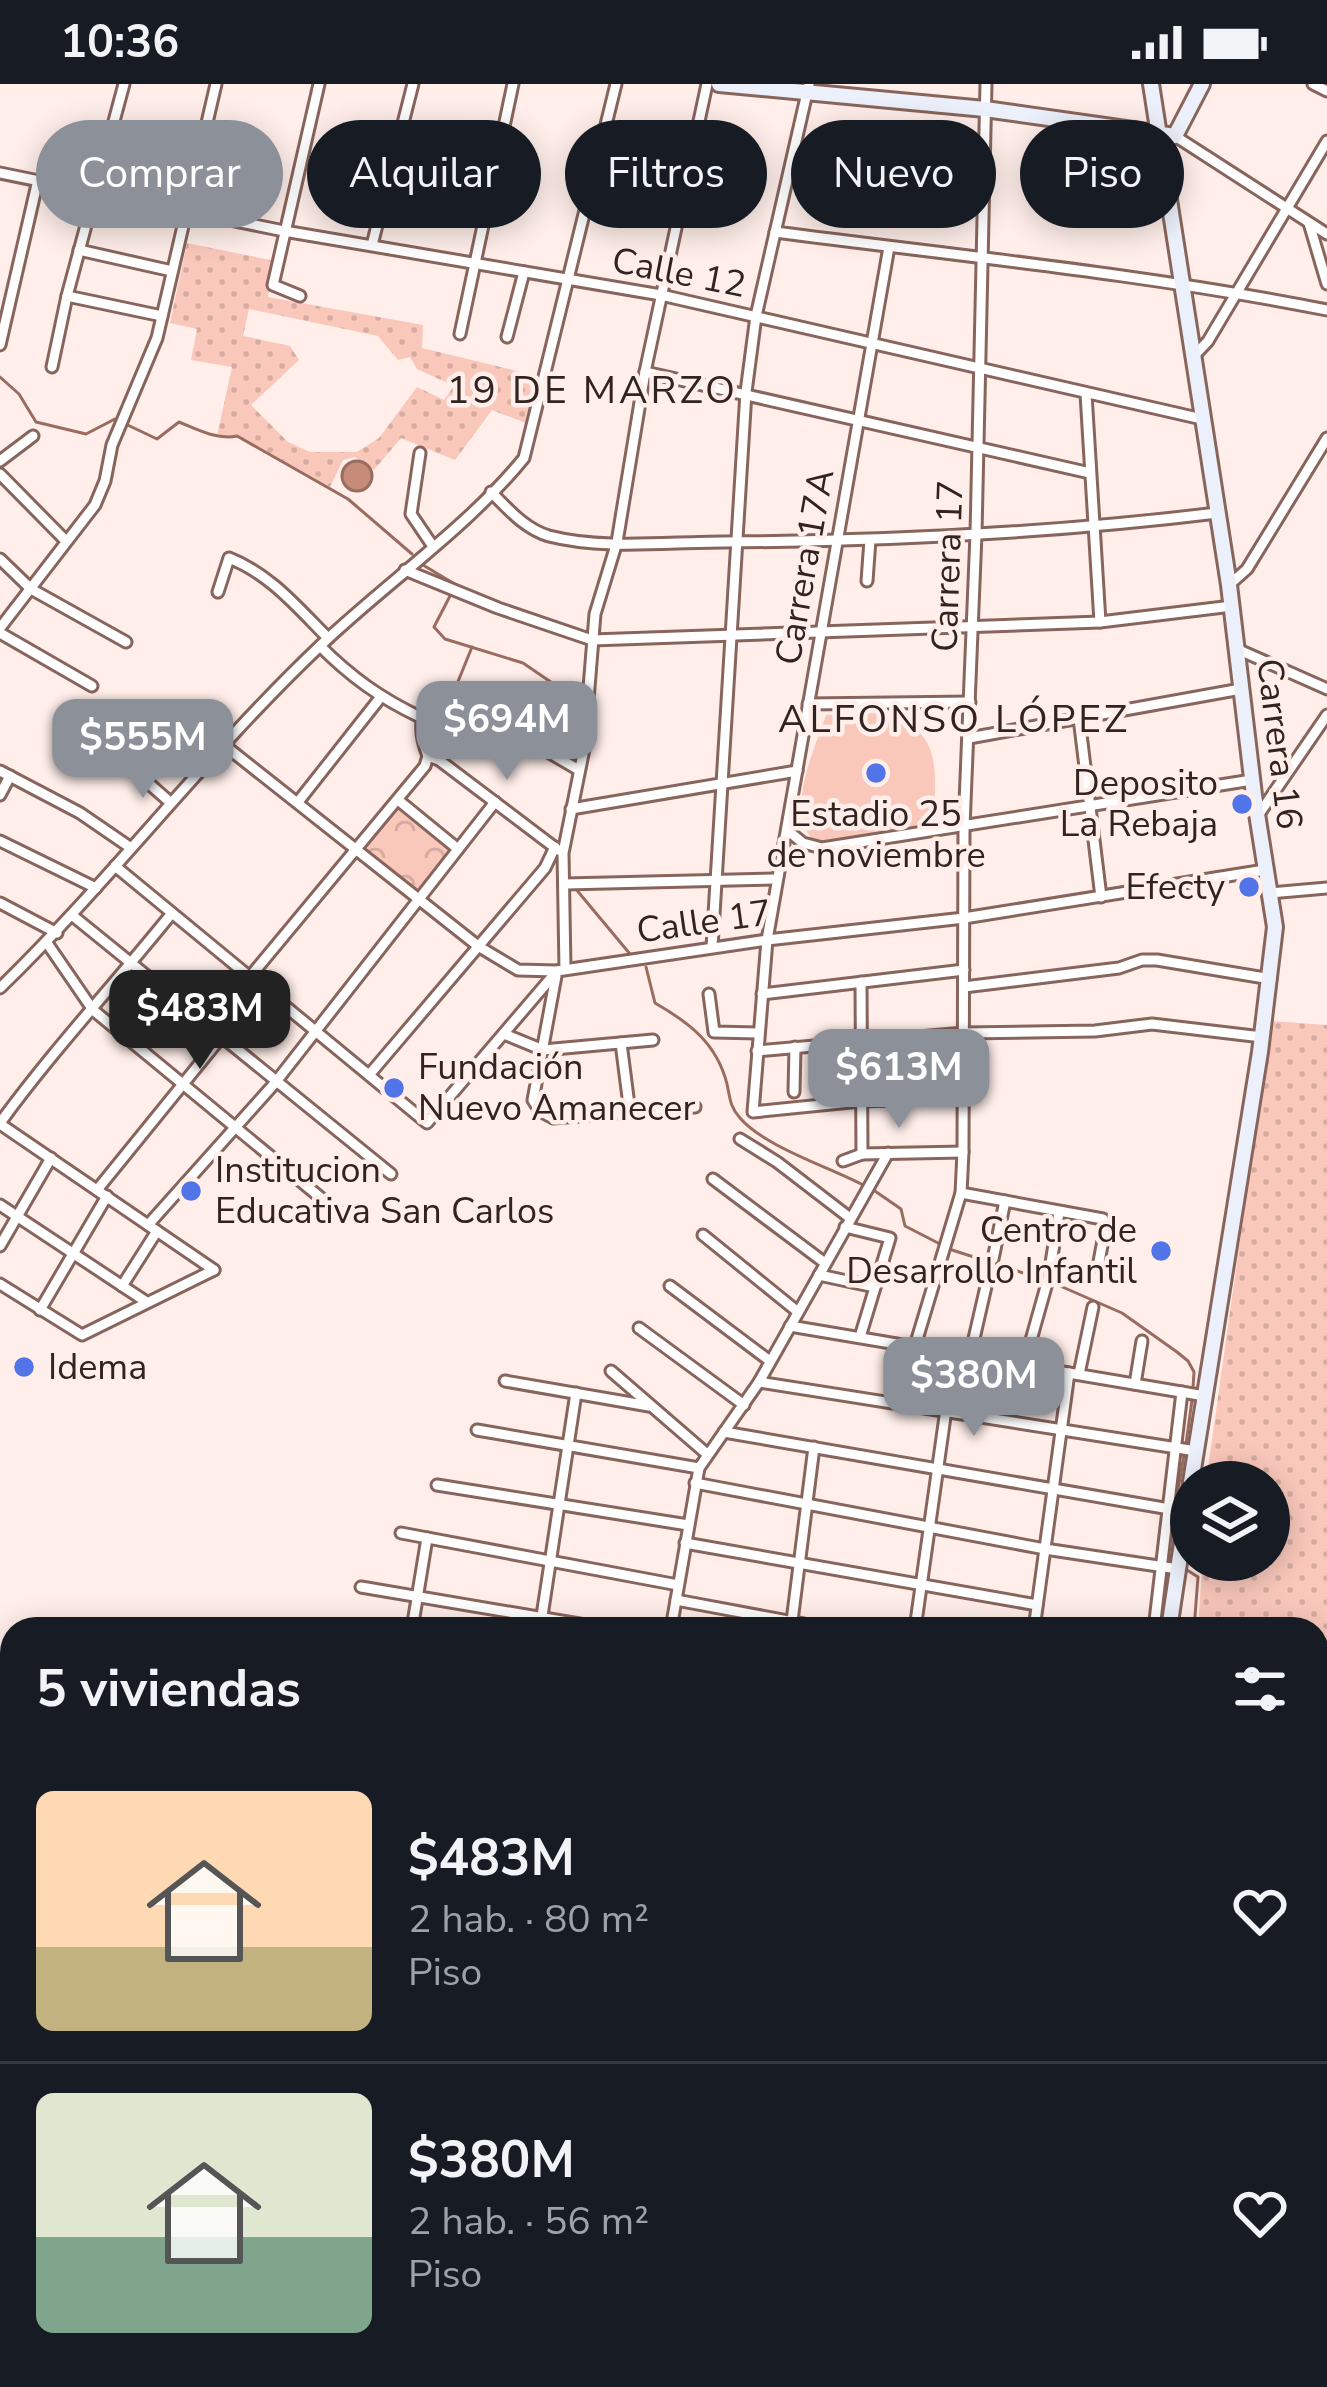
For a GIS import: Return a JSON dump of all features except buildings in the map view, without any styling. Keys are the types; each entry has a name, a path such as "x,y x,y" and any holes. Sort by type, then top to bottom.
{"main road":[{"path":"719,84 808,89 1064,120"},
{"name":"Carrera 16","path":"1151,84 1156,120"},
{"path":"1183,120 1202,84"},
{"name":"Carrera 16","path":"1172,228 1229,585 1275,927 1271,980 1194,1461"},
{"name":"Carrera 16","path":"1171,1617 1176,1581"}],"street":[{"path":"114,120 124,84"},
{"path":"207,120 216,84"},
{"path":"300,296 273,285 319,84"},
{"path":"372,245 412,84"},
{"path":"460,334 513,84"},
{"path":"1,985 47,944 224,745 324,642 515,469 529,446 616,84"},
{"path":"369,1075 559,850 579,770 592,640 616,542 645,372 707,84"},
{"name":"Carrera 17","path":"915,1346 961,1193 964,827 979,448 986,84"},
{"path":"1313,84 1327,92"},
{"path":"712,947 746,392 756,316 808,89"},
{"path":"1192,358 1208,341 1327,141"},
{"path":"1184,142 1327,234"},
{"name":"Calle 12","path":"0,173 36,181"},
{"path":"0,345 6,289 36,188"},
{"path":"1310,223 1327,284"},
{"path":"52,367 85,228"},
{"path":"92,686 0,630 95,505 157,338 181,228"},
{"name":"Calle 12","path":"269,228 661,296 1202,419"},
{"path":"775,232 982,255 1238,292 1327,310"},
{"name":"Carrera 17A","path":"861,1101 753,1112 767,940 890,247"},
{"path":"79,250 172,271"},
{"path":"507,337 524,272"},
{"path":"67,296 162,316"},
{"path":"645,372 1090,473"},
{"path":"1086,394 1100,622"},
{"path":"0,461 33,436"},
{"path":"1229,585 1247,569 1327,438"},
{"path":"420,454 410,514 432,545"},
{"path":"0,474 66,541"},
{"path":"491,492 536,532 554,538 616,542 870,540 1093,528 1217,513"},
{"path":"867,580 870,540"},
{"path":"218,592 229,558 249,566 270,580 351,677 380,698 420,717"},
{"path":"0,559 31,590 126,642"},
{"path":"405,570 592,640 1100,622 1232,606"},
{"path":"1237,649 1327,689"},
{"path":"969,738 1241,689"},
{"path":"579,770 454,698 444,696 420,717 428,756 559,850 565,884 561,970 533,1100 540,1111 553,1118 695,1107"},
{"path":"298,802 380,698"},
{"path":"808,704 970,702"},
{"path":"1257,817 1327,715"},
{"path":"1079,718 1100,897"},
{"path":"82,740 138,774 171,803"},
{"name":"Calle 17","path":"224,745 478,946 518,970 561,970 964,918 1265,870"},
{"path":"249,978 359,849 428,756"},
{"path":"571,809 797,771"},
{"path":"0,795 5,774 80,813 131,848"},
{"path":"787,830 803,843 823,848 1252,780"},
{"path":"398,800 458,849"},
{"path":"122,1286 152,1228 275,1083 496,802"},
{"path":"0,841 96,888"},
{"path":"115,866 427,1123 561,970"},
{"path":"565,884 777,879"},
{"path":"1269,893 1327,888"},
{"path":"0,903 57,933"},
{"path":"0,1284 82,1335 214,1270 0,1124 46,1060 172,913"},
{"path":"73,916 391,1174"},
{"path":"47,944 93,1010 338,1212"},
{"path":"964,987 1119,968 1142,960 1271,980"},
{"path":"762,994 964,970"},
{"path":"861,982 862,1154"},
{"path":"40,1310 102,1193 261,988"},
{"path":"709,994 713,1031 758,1033"},
{"path":"757,1051 964,1033 1095,1031 1164,1024 1262,1037"},
{"path":"504,1034 543,1050 653,1040"},
{"path":"621,1043 630,1113"},
{"path":"794,1092 795,1047"},
{"path":"861,1101 963,1098"},
{"path":"740,1139 778,1162 848,1223 890,1238 860,1337"},
{"path":"843,1161 862,1154 963,1152"},
{"path":"673,1617 699,1468 759,1382 887,1154"},
{"path":"0,1246 51,1159"},
{"path":"713,1179 825,1263"},
{"path":"961,1193 1105,1221 1098,1267"},
{"path":"970,1356 1005,1201"},
{"path":"0,1205 145,1301"},
{"path":"1024,1365 1049,1276 1059,1212"},
{"path":"703,1235 798,1312"},
{"path":"819,1275 874,1287"},
{"path":"670,1286 770,1361"},
{"path":"1036,1617 1061,1430 1093,1307"},
{"path":"790,1326 1205,1396"},
{"path":"639,1328 744,1405"},
{"path":"1135,1384 1142,1341"},
{"path":"917,1617 954,1353"},
{"path":"611,1371 707,1454"},
{"path":"505,1381 649,1406"},
{"path":"759,1382 1196,1451"},
{"path":"1155,1617 1182,1392"},
{"path":"542,1616 576,1394"},
{"path":"478,1430 699,1468"},
{"path":"724,1432 1169,1509"},
{"path":"793,1617 814,1447"},
{"path":"695,1483 1170,1569"},
{"path":"437,1484 688,1525"},
{"path":"401,1533 679,1585"},
{"path":"414,1617 427,1538"},
{"path":"686,1543 1037,1605"},
{"path":"361,1587 547,1617"},
{"path":"676,1600 755,1617"}],"green space":[{"path":"187,243 275,261 268,297 423,325 422,348 538,376 526,423 492,410 455,460 401,438 374,470 355,457 343,460 330,487 238,436 217,436 232,367 191,360 197,329 170,323","holes":["249,309 378,336 398,360 410,357 417,369 454,386 444,400 417,387 379,438 357,452 310,452 288,442 251,405 299,360 290,346 243,336"]},
{"path":"879,713 901,720 926,741 935,771 934,829 842,842 813,840 805,827 802,796 826,715"},
{"path":"399,805 454,849 419,893 364,848"},
{"path":"1271,1021 1327,1025 1327,1617 1199,1617 1201,1581 1290,1581 1290,1461 1209,1461"}],"shaded area":[{"path":"357,461 368,465 372,476 368,487 357,491 346,487 342,476 346,465"}],"waterway":[{"path":"0,377 19,394 36,422 86,434 115,419 157,439 179,422 215,435 237,436 348,499 412,554"},
{"path":"423,565 458,586"},
{"path":"451,594 434,627 445,639 523,663 564,691 566,728 578,752"},
{"path":"457,684 472,647"},
{"path":"567,863 571,836"},
{"path":"575,888 630,954"},
{"path":"646,967 655,1003 691,1027 716,1057 740,1118 781,1147 863,1185"},
{"path":"872,1189 901,1209 905,1226 940,1244"},
{"path":"949,1249 1042,1279"},
{"path":"1051,1282 1122,1313 1177,1352 1194,1372 1193,1388"},
{"path":"1186,1444 1192,1400"},
{"path":"1183,1461 1184,1455"},
{"path":"1170,1538 1170,1561"},
{"path":"1195,1617 1198,1581"}],"place":[{"name":"Estadio 25 de noviembre","path":"876,773"},
{"name":"Deposito La Rebaja","path":"1242,804"},
{"name":"Efecty","path":"1249,887"},
{"name":"Fundación Nuevo Amanecer","path":"394,1088"},
{"name":"Institucion Educativa San Carlos","path":"191,1191"},
{"name":"Centro de Desarrollo Infantil","path":"1161,1251"},
{"name":"Idema","path":"24,1367"}],"district":[{"name":"19 DE MARZO","path":"592,390"},
{"name":"ALFONSO LÓPEZ","path":"954,719"}]}
